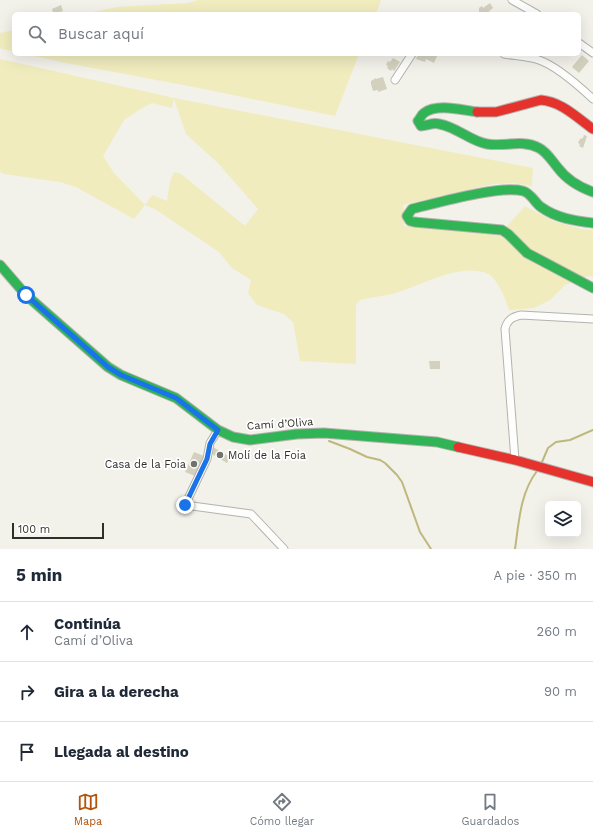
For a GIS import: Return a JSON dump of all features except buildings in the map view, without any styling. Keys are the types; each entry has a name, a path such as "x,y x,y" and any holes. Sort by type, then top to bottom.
{"street":[{"path":"512,0 533,12"},
{"path":"581,44 593,53"},
{"path":"394,80 411,56"},
{"path":"518,56 542,61 572,80 593,99"},
{"path":"593,129 564,108 548,100 541,100 491,113 475,113 446,108 435,109 422,115 418,121 421,126 434,122 448,126 486,144 516,143 536,146 548,155 559,171 570,180 582,188 593,192"},
{"path":"593,223 573,221 556,216 540,207 526,191 518,190 506,190 412,209 407,216 410,221 414,222 502,230 506,232 527,253 593,288"},
{"name":"Camí d’Oliva","path":"0,265 26,295 108,367 121,375 176,398 218,430 233,437 250,440 289,434 317,433 424,441 453,445 515,460 593,482"},
{"path":"515,460 504,329 506,325 511,318 521,315 593,318"},
{"path":"218,430 210,444 207,459 185,505 251,514 284,549"}],"shaded area":[{"path":"198,0 381,0 377,12 93,12 117,7 188,3"},
{"path":"12,30 12,51 0,48 0,33"},
{"path":"34,56 358,56 335,116"},
{"path":"0,59 174,98 533,168 532,186 514,183 493,184 403,205 404,226 499,235 525,206 553,221 581,229 593,230 593,277 588,276 565,285 550,300 534,308 509,310 498,285 488,274 477,271 466,271 442,276 396,293 360,300 356,305 356,364 300,361 293,322 284,314 257,305 248,293 251,280 232,268 219,252 155,209 145,205 134,219 76,187 60,182 4,174 0,172","holes":["174,99 186,134 218,163 258,209 245,226 181,174 174,172 170,182 167,201 152,195 145,205 114,173 103,156 124,120 152,103 172,108"]}],"waterway":[{"path":"542,462 548,448 556,442 570,440 593,430"},
{"path":"329,441 367,457 380,460 397,475 402,482 420,532 431,549"},
{"path":"515,549 521,508 527,489 537,471"}],"traffic: fast":[{"path":"477,112 449,108 436,108 424,113 418,121 421,126 434,123 446,126 487,144 533,145 544,152 569,180 593,192"},
{"path":"593,223 573,220 553,214 541,207 526,192 513,190 484,192 412,209 407,216 410,221 414,222 502,230 527,253 593,288"},
{"path":"0,265 26,295 108,367 121,375 176,398 218,430 233,437 250,440 297,434 324,433 437,442 458,447"}],"traffic: jam":[{"path":"477,112 496,112 541,100 549,101 575,115 593,129"},
{"path":"458,447 515,460 593,482"}],"place":[{"name":"Molí de la Foia","path":"220,455"},
{"name":"Casa de la Foia","path":"194,464"}],"route":[{"path":"26,295 48,316 108,367 121,375 176,398 194,410 218,430 210,444 207,459 185,505"}]}
